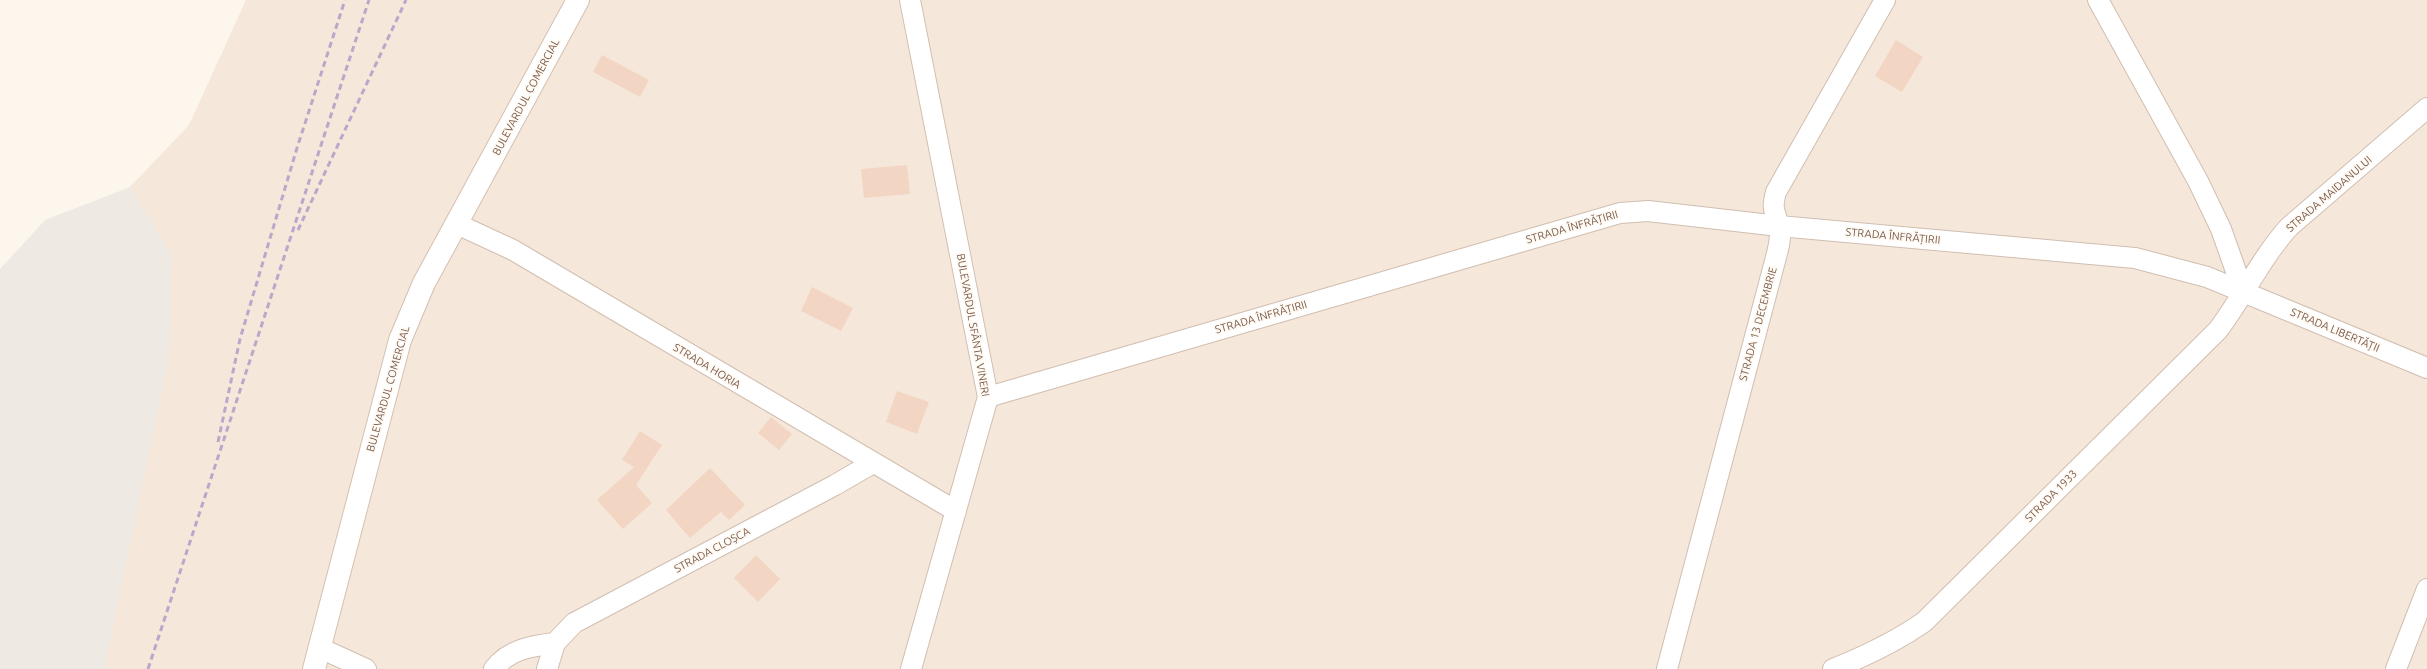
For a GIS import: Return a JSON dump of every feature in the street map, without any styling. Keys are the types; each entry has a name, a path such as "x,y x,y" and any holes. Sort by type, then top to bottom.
{"main road":[{"name":"BULEVARDUL COMERCIAL","path":"314,669 400,340 424,283 578,0"}],"street":[{"name":"BULEVARDUL SFÂNTA VINERI","path":"910,0 988,397 911,669"},
{"name":"STRADA 13 DECEMBRIE","path":"1667,669 1775,261 1779,242 1779,226 1773,209 1776,192 1885,0"},
{"path":"2098,0 2198,181 2220,229 2243,291"},
{"name":"STRADA MAIDANULUI","path":"2243,291 2275,243 2289,227 2427,108"},
{"name":"STRADA ÎNFRĂȚIRII","path":"988,397 1620,213 1648,211 1779,226 2135,258 2207,277 2243,291"},
{"name":"STRADA HORIA","path":"457,224 513,250 956,511"},
{"name":"STRADA LIBERTĂȚII","path":"2243,291 2427,368"},
{"name":"STRADA 1933","path":"1833,669 1871,654 1898,640 1924,622 2218,330 2233,310 2243,291"},
{"name":"STRADA CLOȘCA","path":"547,669 555,643 574,623 835,485 873,463"},
{"path":"2396,669 2427,589"},
{"path":"494,669 513,653 528,647 555,643"},
{"path":"320,648 366,669"}],"shaded area":[{"path":"246,0 2427,0 2427,669 104,669 133,524 172,256 130,187 189,125"},
{"path":"130,187 172,256 169,357 104,669 0,669 0,269 45,220"}],"building":[{"path":"1896,40 1923,57 1902,92 1875,76"},
{"path":"602,55 649,80 640,97 593,72"},
{"path":"907,165 910,194 864,198 861,169"},
{"path":"812,287 853,308 841,331 801,311"},
{"path":"897,391 929,402 917,434 886,422"},
{"path":"771,417 792,434 779,450 758,433"},
{"path":"640,431 662,445 636,485 652,503 623,529 597,500 634,467 622,460"},
{"path":"710,468 745,505 729,520 721,512 690,538 666,510"},
{"path":"756,555 780,579 758,602 734,578"}],"railway":[{"path":"218,442 240,339 297,148 345,0"},
{"path":"148,669 369,0"},
{"path":"298,230 406,0"}]}
